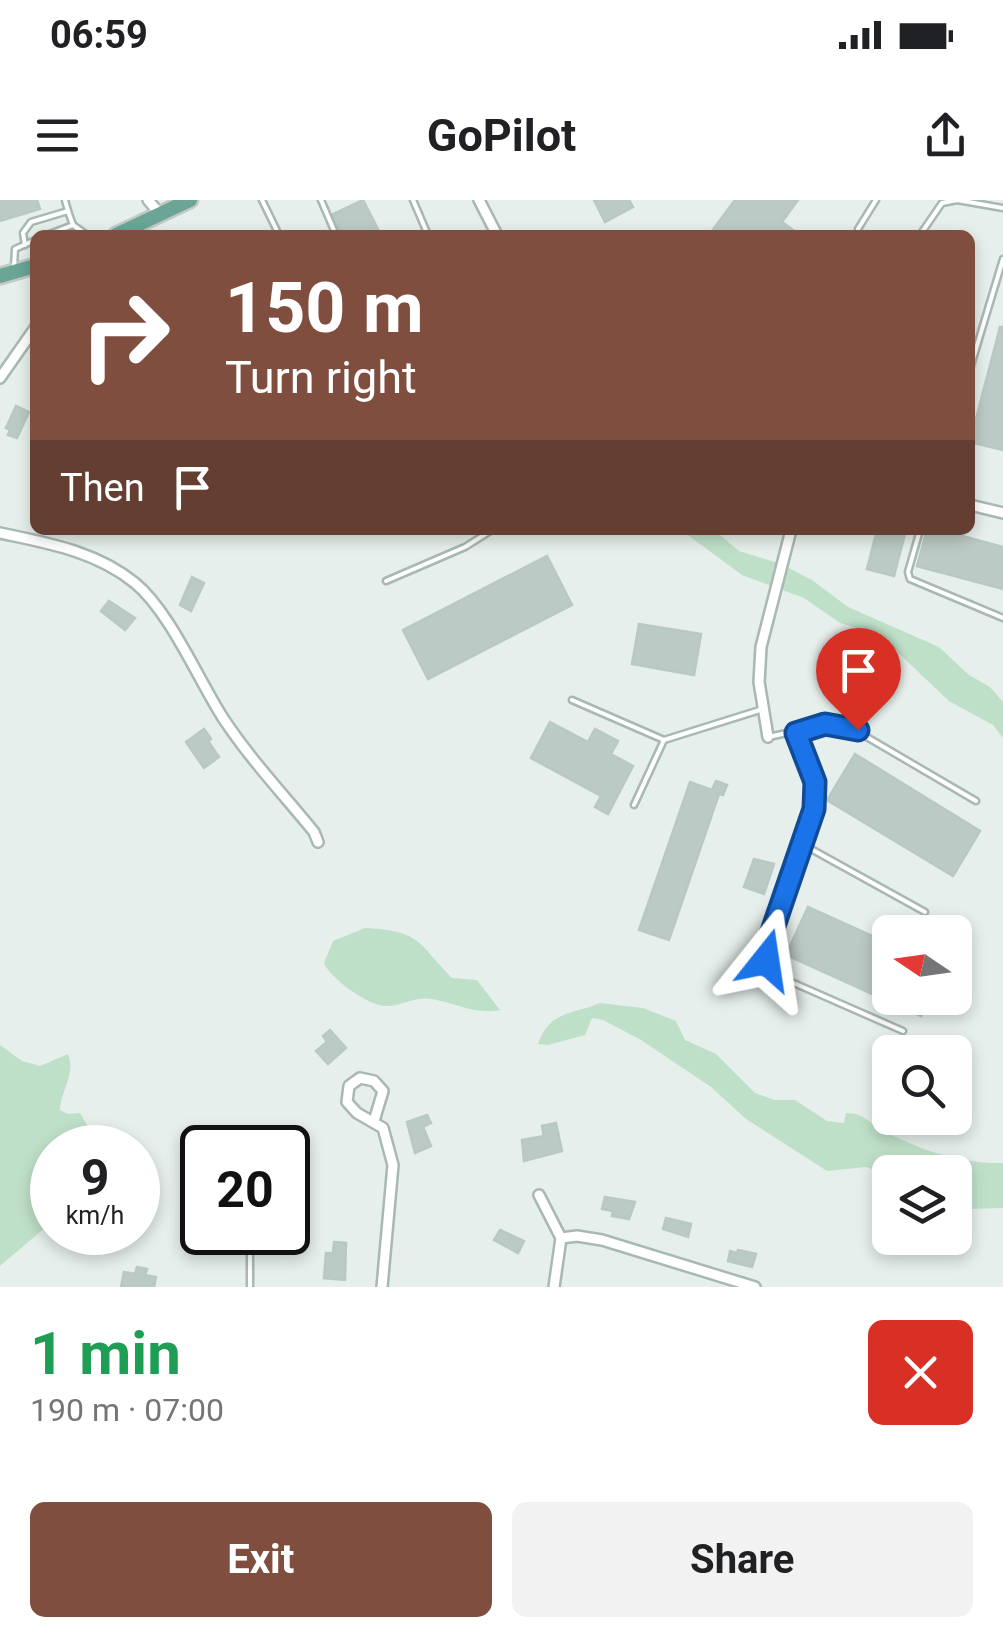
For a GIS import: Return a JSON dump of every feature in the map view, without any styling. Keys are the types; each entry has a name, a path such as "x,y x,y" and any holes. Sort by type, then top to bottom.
{"main road":[{"path":"126,230 190,200"}],"street":[{"path":"148,200 160,214"},
{"path":"480,200 495,230"},
{"path":"0,378 30,335"},
{"path":"975,506 1003,514"},
{"path":"0,533 72,549 101,562 142,590 234,734 318,842"},
{"path":"768,738 759,682 761,647 790,535"},
{"path":"374,1121 382,1090 374,1082 360,1078 349,1086 347,1102 383,1128 393,1165 382,1287"},
{"path":"539,1194 561,1238 554,1287"},
{"path":"561,1238 602,1240 755,1287"}],"lane":[{"path":"66,200 73,225 80,230"},
{"path":"262,200 277,230"},
{"path":"321,200 334,230"},
{"path":"414,200 426,230"},
{"path":"858,230 876,200"},
{"path":"923,230 942,203 958,200 1003,208"},
{"path":"25,245 23,233 31,222 68,211"},
{"path":"60,230 73,225"},
{"path":"7,274 15,250 30,242"},
{"path":"975,352 1003,259"},
{"path":"386,581 466,547 484,535"},
{"path":"919,535 908,572 910,579 1003,618"},
{"path":"572,700 664,740 764,709"},
{"path":"768,738 825,724 848,726 976,801"},
{"path":"796,733 816,792 766,949 769,966 780,977 903,1032"},
{"path":"634,805 664,740"},
{"path":"802,844 925,912"},
{"path":"250,1255 250,1287"}],"green space":[{"path":"688,535 720,535 739,551 781,564 812,580 848,607 939,647 1003,702 1003,738 993,725 949,701 891,646 840,623 804,598 742,575"},
{"path":"365,928 408,935 452,978 477,980 500,1010 474,1010 426,998 378,1005 350,990 324,963 333,941"},
{"path":"600,1003 643,1008 676,1021 685,1040 716,1054 755,1093 775,1100 795,1100 827,1121 844,1123 846,1113 858,1115 872,1124 872,1135 892,1135 944,1155 872,1155 872,1169 827,1171 746,1119 711,1087 641,1040 603,1020 592,1018 585,1035 538,1044 549,1025 563,1015"},
{"path":"0,1045 22,1061 40,1066 68,1054 69,1075 60,1110 80,1113 87,1125 30,1125 30,1240 0,1266"},
{"path":"972,1161 1003,1163 1003,1208 972,1209"}],"building":[{"path":"0,200 37,200 40,209 0,221"},
{"path":"363,200 378,230 340,230 333,214"},
{"path":"594,200 629,200 633,207 605,222"},
{"path":"735,200 798,200 782,222 793,230 713,230"},
{"path":"1003,327 1003,450 975,443 975,423"},
{"path":"16,406 29,412 17,438 8,435 10,430 6,428"},
{"path":"876,535 905,535 894,576 867,569"},
{"path":"926,535 959,535 1003,547 1003,589 917,566"},
{"path":"547,556 572,605 428,679 403,630"},
{"path":"192,577 204,583 191,611 180,605"},
{"path":"109,601 135,618 125,630 101,611"},
{"path":"639,624 701,634 694,675 632,664"},
{"path":"550,722 588,742 595,729 618,741 611,754 633,766 608,814 595,807 601,796 531,758"},
{"path":"204,729 219,757 204,768 186,742"},
{"path":"855,754 980,831 953,876 827,800"},
{"path":"716,781 727,785 723,795 719,794 669,940 639,930 690,782 712,790"},
{"path":"754,859 774,864 764,894 744,887"},
{"path":"808,907 872,936 872,994 786,955"},
{"path":"330,1030 346,1048 328,1064 316,1051 327,1042 323,1036"},
{"path":"427,1115 431,1123 423,1127 431,1146 415,1153 407,1122"},
{"path":"556,1123 562,1151 524,1161 522,1140 544,1136 542,1126"},
{"path":"605,1197 635,1202 629,1219 612,1216 613,1211 602,1209"},
{"path":"666,1218 691,1224 688,1237 663,1229"},
{"path":"500,1230 524,1241 518,1253 494,1240"},
{"path":"334,1242 346,1243 345,1280 324,1278 326,1253 333,1253"},
{"path":"730,1251 756,1254 752,1267 728,1261"},
{"path":"137,1267 147,1269 145,1275 156,1277 154,1287 121,1287 124,1272 135,1274"}],"route":[{"path":"766,960 766,949 814,809 815,782 796,733 825,724 858,730"}]}
